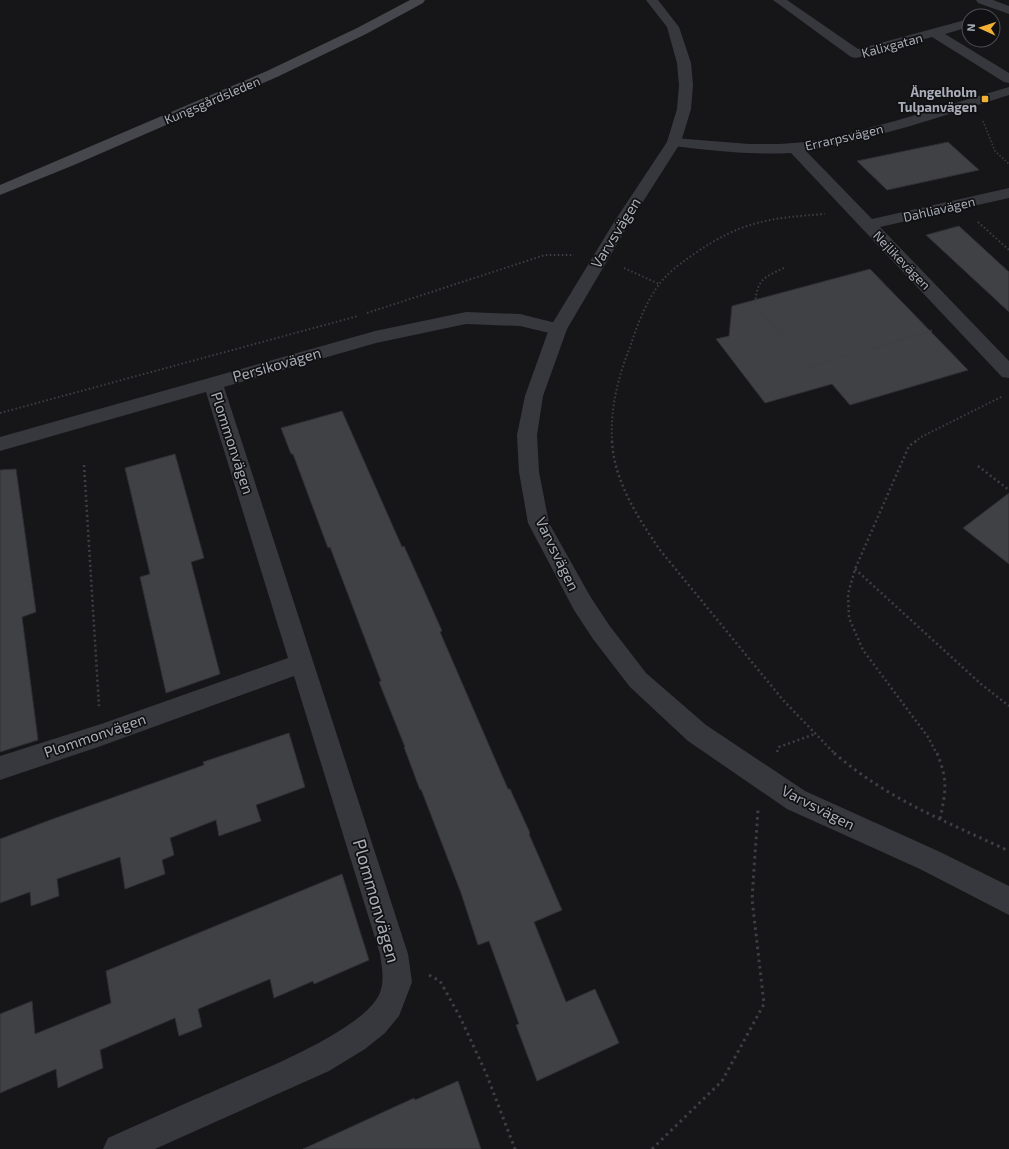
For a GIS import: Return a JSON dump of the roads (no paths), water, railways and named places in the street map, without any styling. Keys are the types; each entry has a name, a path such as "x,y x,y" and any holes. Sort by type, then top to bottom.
{"main road":[{"name":"Kungsgårdsleden","path":"0,190 273,74 419,0"}],"street":[{"name":"Varvsvägen","path":"652,0 673,27 684,64 686,85 684,109 674,142 622,222 558,329 534,396 527,435 529,472 538,523 600,632 638,680 697,733 796,800 929,860 1009,901"},
{"name":"Kalixgatan","path":"779,0 856,54 935,33 1009,79"},
{"path":"982,0 1009,11"},
{"path":"935,33 961,25"},
{"name":"Errarpsvägen","path":"674,142 746,149 795,148 836,142 976,102 1009,91"},
{"name":"Nejlikevägen","path":"795,148 1009,372"},
{"name":"Dahliavägen","path":"868,225 1009,193"},
{"name":"Persikovägen","path":"0,444 89,420 375,337 466,318 520,320 558,329"},
{"name":"Plommonvägen","path":"119,1149 318,1060 375,1023 389,1006 398,982 394,954 213,383"},
{"name":"Plommonvägen","path":"0,768 101,735 302,663"}],"place":[{"name":"Ängelholm Tulpanvägen","path":"985,99"}]}
